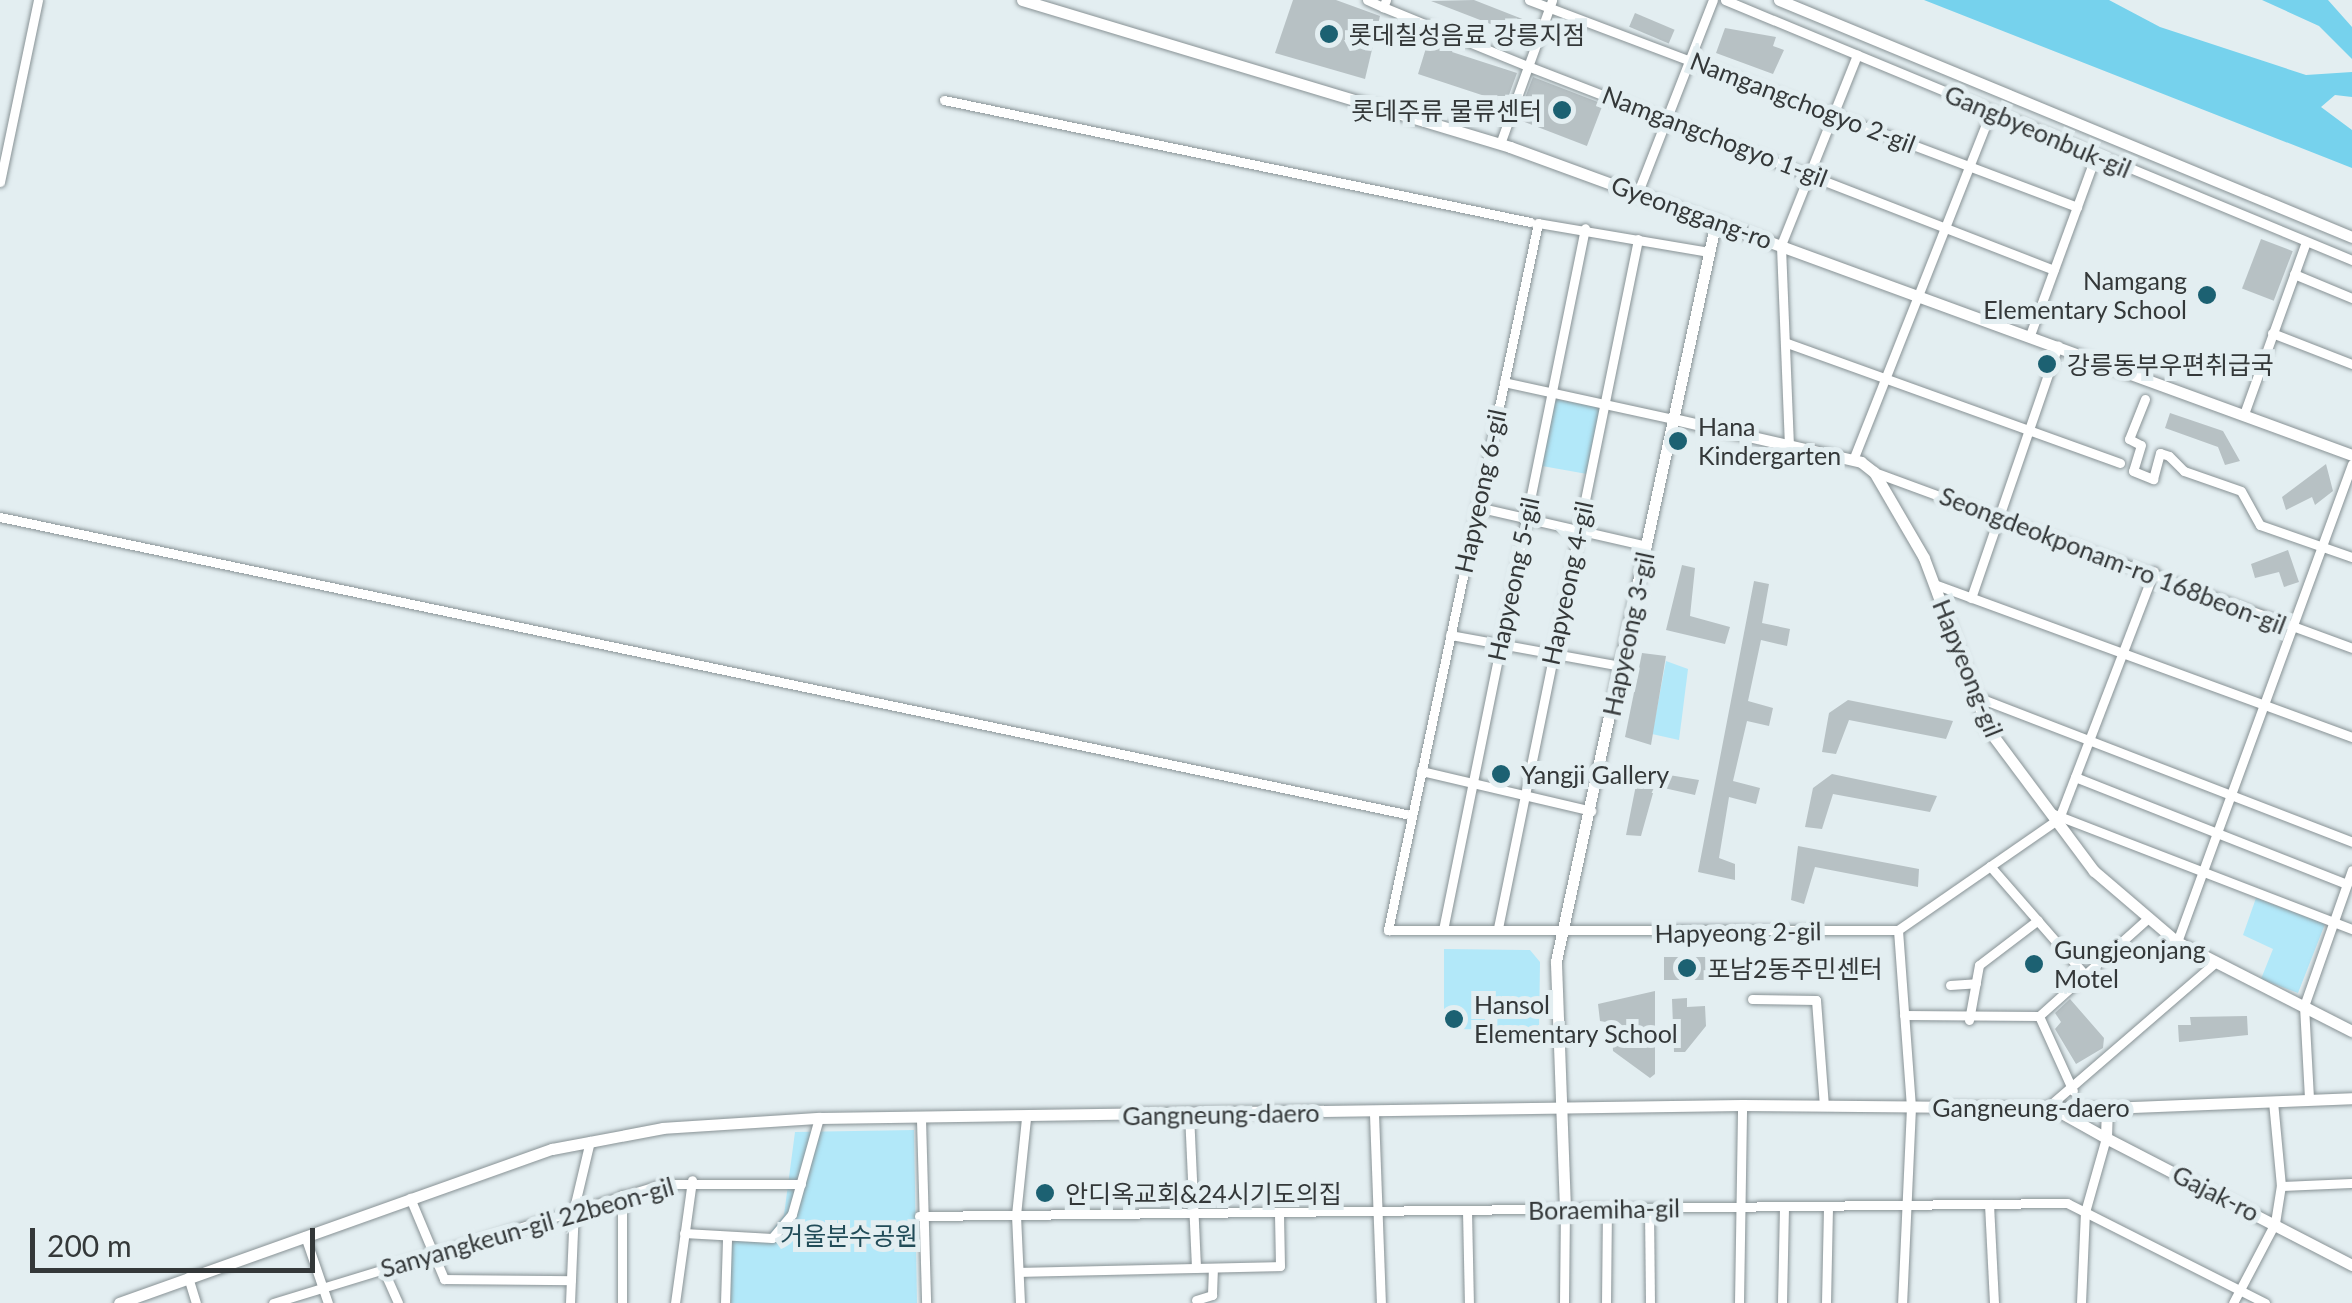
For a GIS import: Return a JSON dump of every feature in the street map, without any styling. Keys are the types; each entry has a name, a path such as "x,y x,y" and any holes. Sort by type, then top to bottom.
{"street":[{"path":"0,182 38,0"},
{"name":"Gyeonggang-ro","path":"1022,0 1500,144 2352,455"},
{"path":"1068,14 1072,0"},
{"name":"Namgangchogyo 1-gil","path":"1366,0 1384,4 1525,65 1944,223 2054,270"},
{"name":"Namgangchogyo 2-gil","path":"1530,0 1551,4 2077,207"},
{"path":"1638,192 1693,61 1713,0"},
{"name":"Gangbyeonbuk-gil","path":"1724,0 2352,260"},
{"path":"1778,0 2352,237"},
{"path":"1500,144 1525,65 1551,4"},
{"path":"1789,446 1781,244 1857,55"},
{"path":"944,100 1530,222"},
{"path":"1854,460 1914,293 1991,111"},
{"path":"2030,336 2096,155"},
{"name":"Hapyeong 3-gil","path":"1565,1209 1556,962 1716,221"},
{"name":"Hapyeong 6-gil","path":"1388,930 1538,223 1709,252"},
{"name":"Hapyeong 5-gil","path":"1443,930 1585,228"},
{"name":"Hapyeong 4-gil","path":"1498,928 1638,238"},
{"path":"2244,414 2306,242"},
{"path":"2294,274 2352,298"},
{"path":"2272,333 2352,364"},
{"path":"1787,344 2026,435 2120,464"},
{"path":"1971,598 2058,346"},
{"path":"1504,382 1854,460 1874,472"},
{"path":"2145,399 2129,439 2160,453 2184,471 2241,491 2260,525 2352,556"},
{"path":"2141,444 2132,471 2153,479 2160,453"},
{"path":"2177,942 2199,870 2232,796 2260,704 2352,464"},
{"name":"Seongdeokponam-ro 168beon-gil","path":"1874,472 2154,570 2289,627 2352,648"},
{"name":"Hapyeong-gil","path":"1874,472 1934,584 1988,729 2053,816 2147,919 2177,942 2352,1030"},
{"path":"1477,507 1647,546"},
{"path":"0,518 1406,814"},
{"path":"1902,1303 1902,1205 1912,1107 1898,930 2053,816 2074,777 2154,570"},
{"path":"1934,584 2352,737"},
{"path":"1450,635 1622,666"},
{"path":"1976,697 2352,842"},
{"path":"1421,771 1591,812"},
{"path":"2074,777 2347,884"},
{"path":"2053,816 2352,929"},
{"path":"1990,866 2085,975"},
{"path":"2308,1098 2304,1006 2352,870"},
{"path":"1904,1015 1969,1020 2038,1016 2147,919"},
{"path":"1969,1020 1979,965 2038,920"},
{"name":"Hapyeong 2-gil","path":"1388,930 1898,930"},
{"path":"2049,1106 2073,1091 2216,962"},
{"path":"1950,985 1976,983"},
{"path":"1752,999 1816,1000 1824,1106"},
{"path":"2038,1016 2073,1091"},
{"name":"Gangneung-daero","path":"119,1303 590,1138 818,1118 1026,1118 1189,1112 1374,1114 1742,1105 2107,1108 2352,1098"},
{"path":"2233,1303 2276,1223 2281,1186 2272,1101"},
{"path":"1739,1303 1744,1207 1742,1105"},
{"name":"Gajak-ro","path":"2049,1106 2352,1265"},
{"path":"2080,1303 2085,1212 2106,1138 2107,1108"},
{"path":"1189,1112 1196,1268"},
{"path":"1374,1114 1382,1211 1381,1303"},
{"path":"684,1233 727,1239 772,1238 801,1184 818,1118"},
{"path":"1020,1303 1016,1215 1026,1118"},
{"path":"922,1119 919,1216 926,1303"},
{"path":"570,1303 574,1208 590,1138"},
{"path":"674,1303 692,1180"},
{"name":"Sanyangkeun-gil 22beon-gil","path":"273,1303 622,1195 692,1180 801,1184"},
{"path":"2281,1186 2352,1183"},
{"path":"622,1195 622,1303"},
{"path":"410,1198 437,1252 444,1279 571,1280"},
{"name":"Boraemiha-gil","path":"919,1216 2067,1203 2265,1303"},
{"path":"1989,1204 1994,1303"},
{"path":"1782,1303 1784,1206"},
{"path":"1826,1303 1828,1207"},
{"path":"1606,1303 1607,1208"},
{"path":"1649,1208 1650,1303"},
{"path":"1564,1303 1565,1209"},
{"path":"1467,1210 1469,1303"},
{"path":"1020,1272 1280,1266 1279,1212"},
{"path":"305,1236 328,1303"},
{"path":"726,1303 727,1239"},
{"path":"1196,1300 1212,1295 1213,1268"},
{"path":"383,1269 398,1303"},
{"path":"188,1277 196,1303"}],"green space":[{"path":"1554,399 1600,407 1588,474 1542,466"},
{"path":"1666,661 1688,669 1679,740 1652,734"},
{"path":"2256,898 2325,924 2298,993 2261,979 2273,949 2243,935"},
{"path":"1444,949 1530,950 1540,962 1539,1030 1444,1029"},
{"name":"거울분수공원","path":"914,1130 917,1303 731,1303 730,1240 768,1235 784,1215 795,1132"}],"shaded area":[{"path":"1924,0 2109,0 2160,27 2306,75 2352,72 2352,97 2335,95 2321,107 2352,130 2352,168"},
{"path":"2262,0 2328,0 2352,27 2352,59 2319,26"}],"building":[{"name":"롯데칠성음료 강릉지점","path":"1293,0 1336,0 1380,16 1365,79 1275,53"},
{"path":"1474,0 1525,20 1519,35 1431,1"},
{"path":"1635,13 1675,30 1669,44 1629,27"},
{"path":"1725,28 1776,37 1773,46 1784,50 1773,74 1716,53"},
{"path":"1430,35 1455,45 1452,52 1517,73 1506,103 1418,74"},
{"name":"롯데주류 물류센터","path":"1533,77 1603,104 1587,146 1517,119"},
{"path":"2261,239 2293,251 2274,301 2242,288"},
{"path":"2170,413 2223,431 2240,461 2225,465 2218,447 2165,428"},
{"path":"2326,464 2333,491 2315,505 2312,497 2286,510 2282,497"},
{"path":"2288,550 2299,582 2284,587 2279,572 2255,578 2251,564"},
{"path":"1682,565 1695,568 1690,616 1730,627 1725,644 1666,630"},
{"path":"1754,581 1769,584 1762,623 1790,629 1787,646 1761,640 1748,701 1773,708 1769,726 1747,721 1733,781 1760,788 1756,804 1729,797 1719,858 1735,864 1735,880 1698,872"},
{"path":"1642,653 1666,656 1651,745 1625,737"},
{"path":"1848,700 1953,721 1946,739 1849,720 1836,754 1822,752 1829,713"},
{"path":"1639,770 1699,780 1695,795 1655,786 1641,836 1626,835"},
{"path":"1832,774 1937,796 1930,812 1833,794 1822,829 1805,827 1813,788"},
{"path":"1798,846 1919,869 1918,887 1815,867 1804,904 1791,900"},
{"name":"포남2동주민센터","path":"1664,957 1709,957 1709,980 1664,980"},
{"path":"1655,991 1655,1074 1650,1078 1613,1051 1611,1023 1600,1021 1598,1004"},
{"path":"1687,998 1687,1007 1705,1006 1706,1026 1685,1052 1674,1052 1672,999"},
{"path":"2070,999 2104,1038 2103,1048 2076,1064 2055,1029 2061,1022 2055,1013"},
{"path":"2247,1016 2248,1035 2179,1042 2178,1025 2191,1025 2190,1017"}],"place":[{"name":"롯데칠성음료 강릉지점","path":"1329,34"},
{"name":"롯데주류 물류센터","path":"1562,110"},
{"name":"Namgang Elementary School","path":"2207,295"},
{"name":"강릉동부우편취급국","path":"2047,364"},
{"name":"Hana Kindergarten","path":"1678,441"},
{"name":"Yangji Gallery","path":"1501,774"},
{"name":"Gungjeonjang Motel","path":"2034,964"},
{"name":"포남2동주민센터","path":"1687,968"},
{"name":"Hansol Elementary School","path":"1454,1019"},
{"name":"안디옥교회&24시기도의집","path":"1045,1193"}]}
